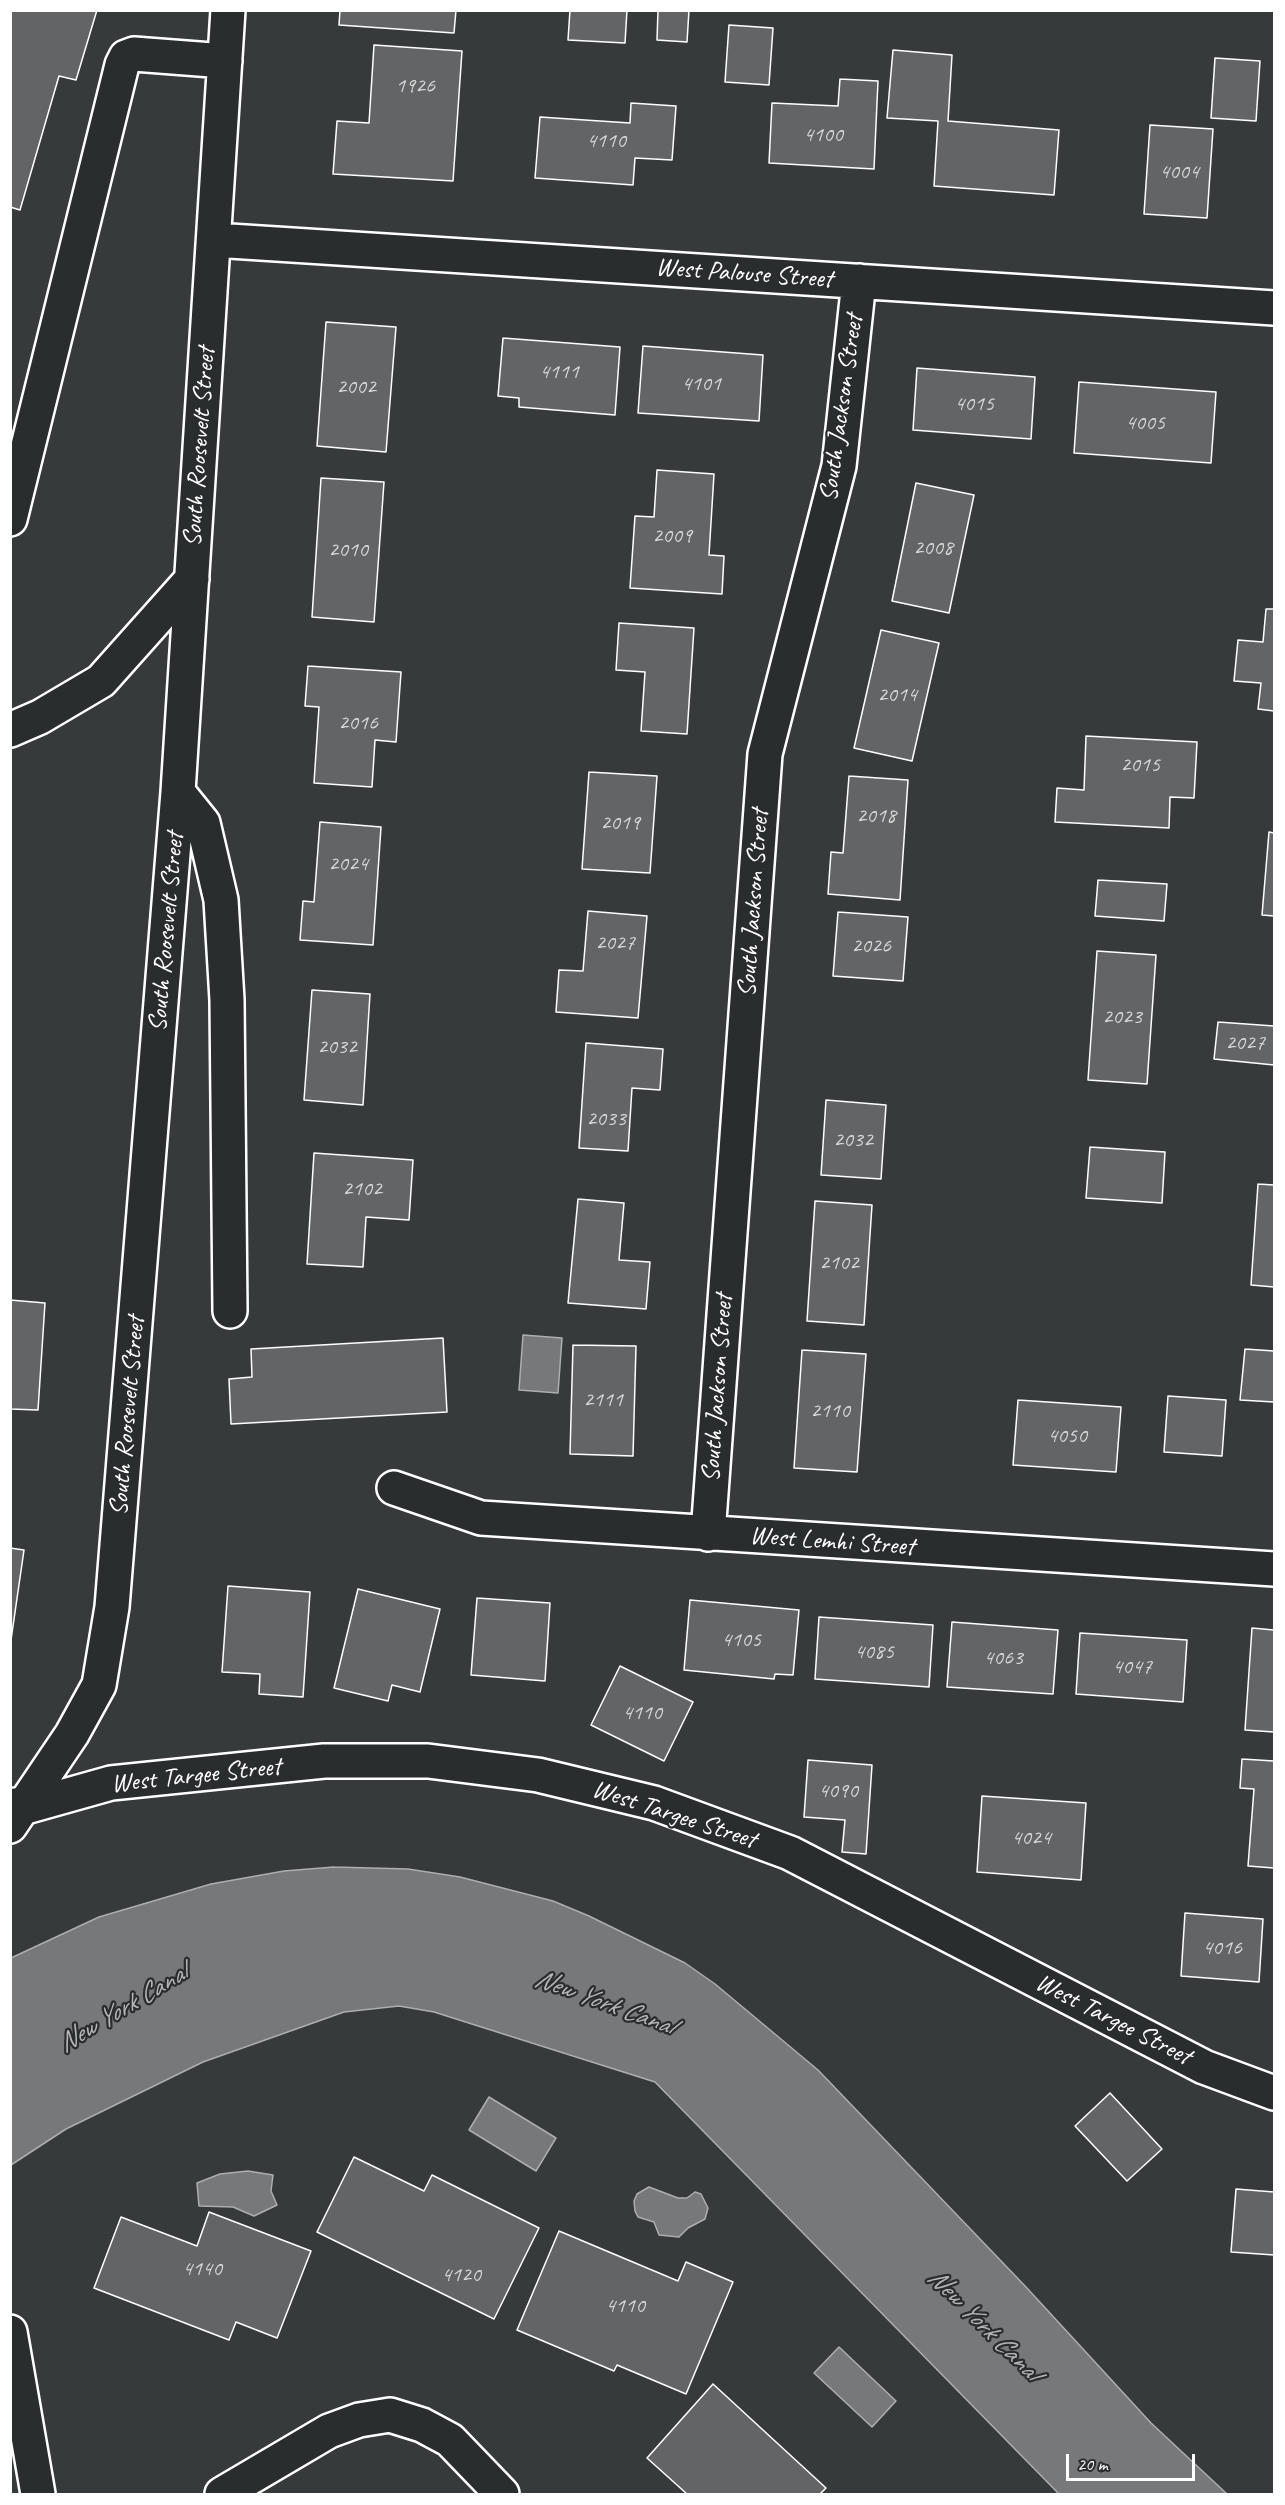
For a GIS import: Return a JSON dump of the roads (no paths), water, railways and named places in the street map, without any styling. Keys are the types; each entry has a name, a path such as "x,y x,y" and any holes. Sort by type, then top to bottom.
{"street":[{"name":"South Roosevelt Street","path":"14,1812 72,1734 99,1685 112,1607 178,792 228,10"},
{"path":"10,519 122,65 126,57 134,54 225,61"},
{"name":"West Palouse Street","path":"214,240 1275,308"},
{"name":"South Jackson Street","path":"708,1534 765,754 839,466 859,281"},
{"path":"10,730 40,717 100,681 192,579"},
{"path":"178,792 203,823 221,900 227,1000 230,1311"},
{"name":"West Lemhi Street","path":"394,1488 481,1518 1275,1569"},
{"name":"West Targee Street","path":"14,1812 111,1783 324,1761 428,1761 538,1775 654,1803 790,1854 1204,2067 1275,2093"},
{"path":"10,2332 38,2494"},
{"path":"222,2494 329,2431 359,2420 390,2415 422,2425 450,2440 502,2494"}],"water":[{"path":"523,1335 562,1338 558,1393 519,1390"},
{"name":"New York Canal","path":"334,1867 408,1869 460,1877 553,1901 685,1963 715,1984 818,2070 1026,2287 1151,2423 1227,2494 1059,2494 655,2082 434,2012 399,2006 344,2012 203,2062 66,2129 11,2165 11,1958 99,1917 211,1884 284,1871"},
{"path":"489,2097 556,2138 536,2171 469,2130"},
{"path":"248,2171 273,2175 271,2191 277,2205 254,2216 233,2207 199,2206 197,2183 220,2174"},
{"path":"649,2187 678,2198 687,2198 695,2192 701,2194 708,2208 705,2219 688,2228 679,2237 659,2235 654,2222 638,2217 635,2211 634,2201 637,2194"},
{"path":"839,2347 896,2401 872,2427 814,2373"}]}
